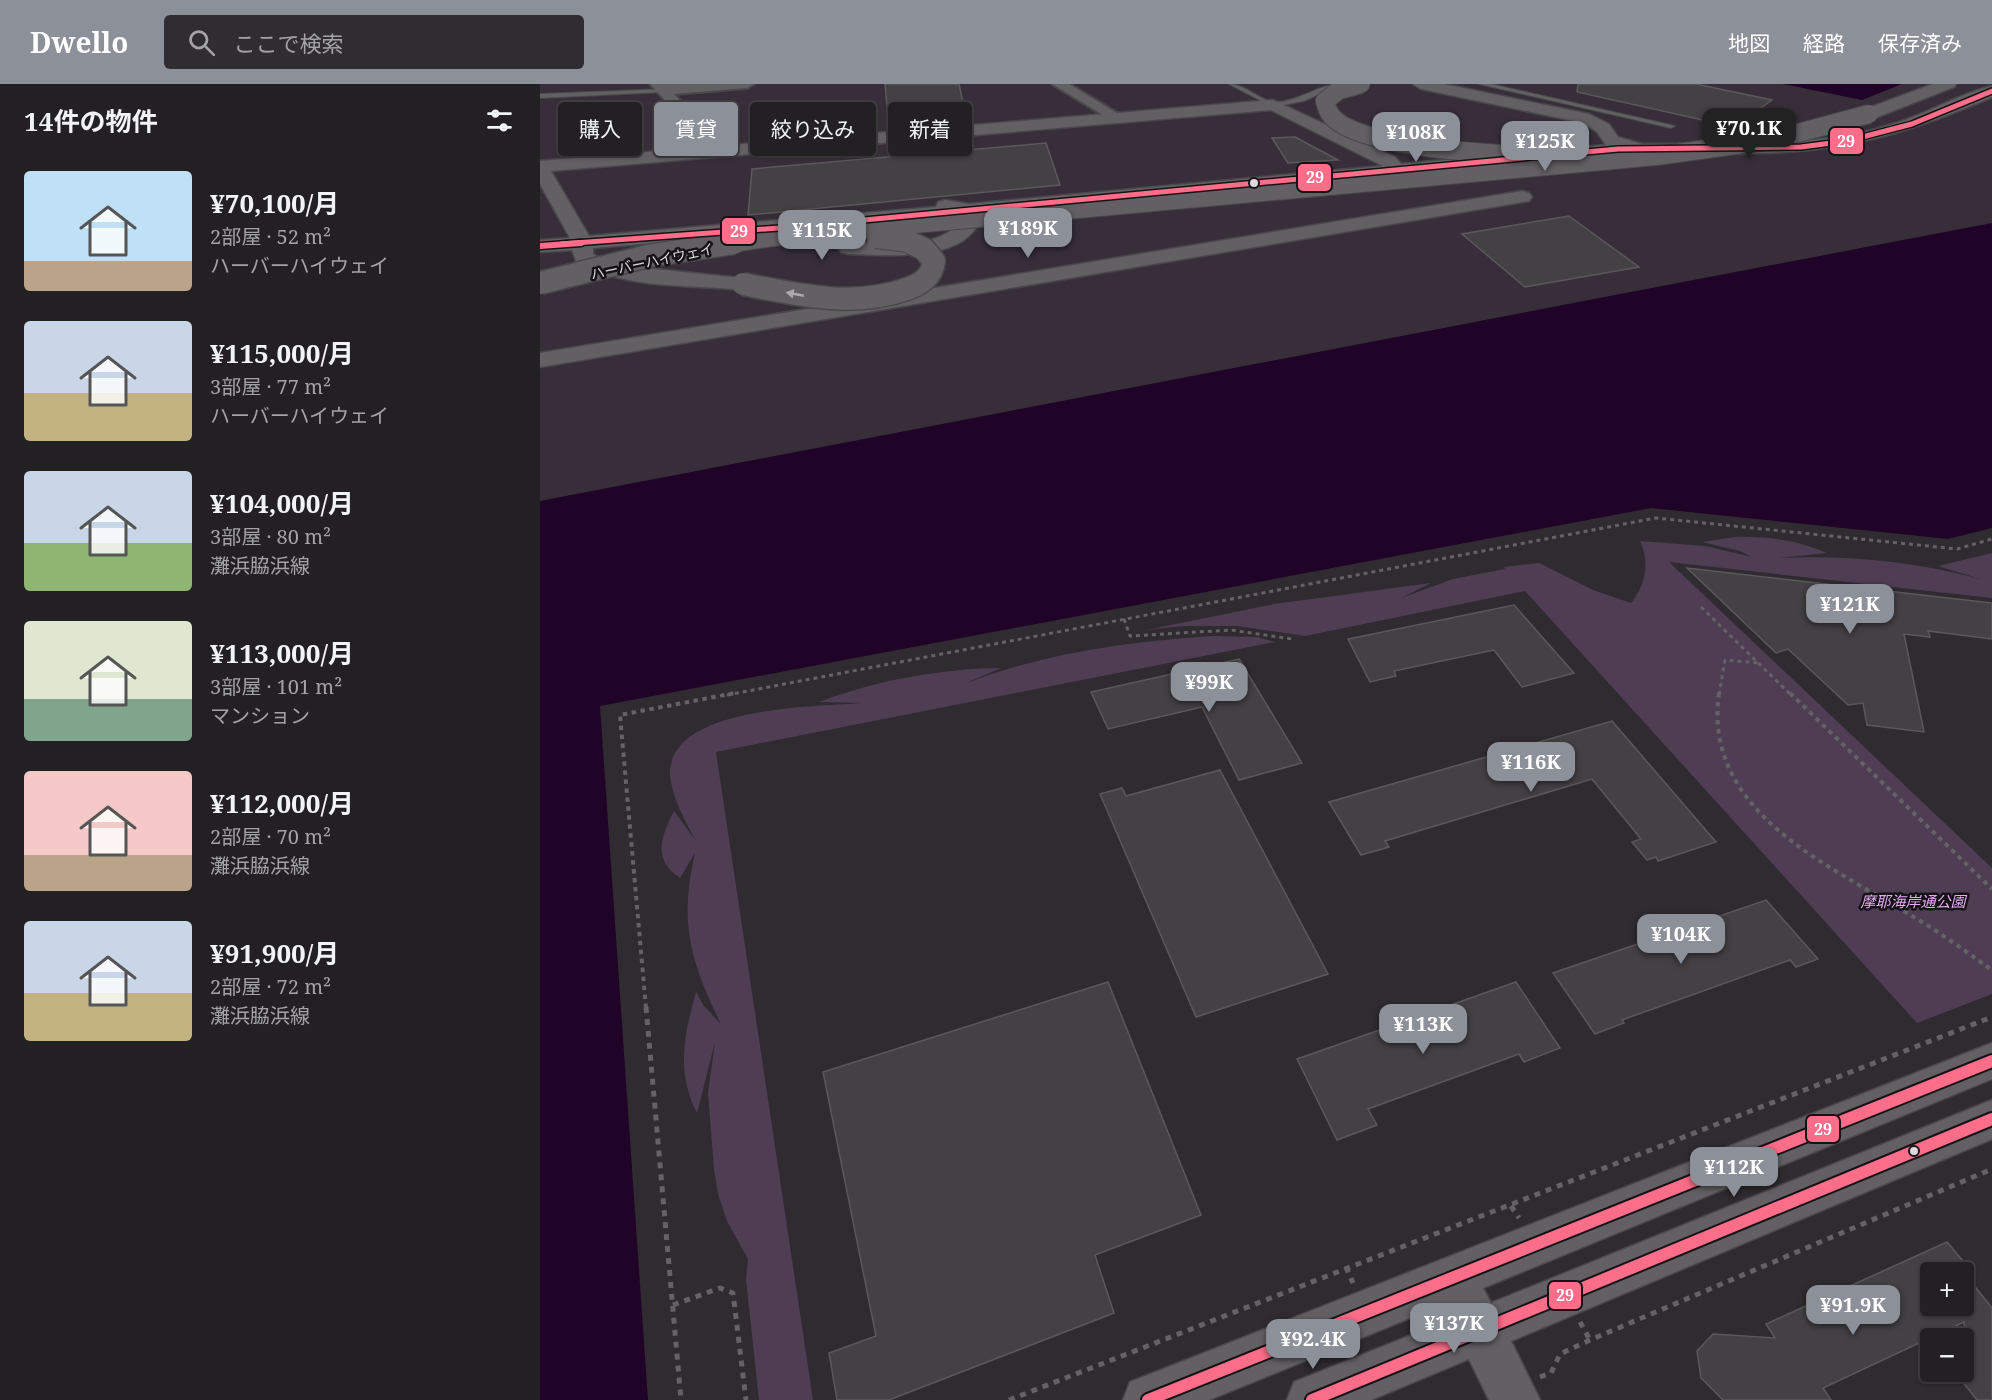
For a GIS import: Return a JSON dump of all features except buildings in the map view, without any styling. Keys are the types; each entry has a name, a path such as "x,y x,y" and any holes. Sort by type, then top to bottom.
{"street":[{"path":"661,87 747,84"},
{"path":"1059,84 1118,118"},
{"path":"1361,84 1339,90 1325,101 1327,112 1336,121 1357,131 1389,141 1469,152 1580,154 1687,147 1767,137 1869,114"},
{"path":"1421,84 1589,119 1603,128 1612,141 1638,148"},
{"name":"ハーバーハイウェイ","path":"540,288 648,256 773,237 1656,156 1772,140 1869,114 1948,84"},
{"name":"ハーバーハイウェイ","path":"540,288 654,259 770,240 1741,153 1859,128 1975,84"},
{"path":"1135,194 1231,195 1418,181 1570,176 1717,163 1828,143 1921,114 1982,84"},
{"path":"661,87 675,102"},
{"path":"540,265 582,242 620,232 758,219 1392,166 1638,148 1801,147 1847,141 1883,132 1926,119 1992,91"},
{"path":"738,150 1273,105 1392,166"},
{"path":"540,246 642,240 1135,194 1612,141 1791,140 1883,132"},
{"path":"540,288 595,276 691,258 839,240 902,241 924,249 934,261 930,276 917,285 895,293 868,298 816,297 743,284 604,268 583,257 582,242 540,167 664,156"},
{"path":"540,360 1522,197"},
{"path":"758,219 818,218 951,206 965,209"},
{"path":"540,288 722,256 780,250 915,247 945,242 965,229 965,209"},
{"path":"1148,1400 1992,1061"},
{"path":"1312,1400 1478,1329 1992,1119"},
{"path":"1453,1278 1478,1329 1533,1386"}],"lane":[{"path":"1232,84 1273,105 1302,100 1336,84"},
{"path":"1482,84 1671,126"},
{"path":"540,96 661,87"}],"path":[{"path":"681,1400 620,715 1656,518 1958,549 1992,539"},
{"path":"1701,607 1992,889"},
{"path":"1124,619 1130,636 1229,630 1254,631 1292,639"},
{"path":"1760,663 1725,660 1718,698 1717,728 1726,760 1744,797 1785,837 1915,918 1992,970"},
{"path":"1009,1400 1992,1017"},
{"path":"1533,1386 1560,1354 1992,1169"},
{"path":"1511,1206 1521,1222"},
{"path":"1346,1267 1355,1286"},
{"path":"673,1305 720,1288 733,1293 746,1400"},
{"path":"1579,1319 1590,1340"}],"shaded area":[{"path":"540,84 1783,84 1862,100 1902,84 1992,84 1992,223 540,501"},
{"path":"1783,84 1902,84 1862,100"},
{"path":"1992,223 1992,528 1948,539 1651,508 600,706 648,1400 540,1400 540,501"}],"green space":[{"name":"摩耶海岸通公園","path":"1735,537 1782,540 1827,553 1779,558 1830,557 1880,561 1930,568 1980,579 1938,566 1992,553 1992,598 1669,562 1992,868 1992,994 1917,1023 1525,591 1305,636 1237,626 1183,626 1146,630 1274,604 1431,583 1401,598 1453,579 1505,569 1504,567 1539,563 1593,590 1631,603 1640,588 1645,573 1645,557 1640,541 1705,546 1752,557 1740,551 1702,542"},
{"path":"1211,636 1257,637 1275,642 716,752 813,1400 759,1400 746,1279 748,1259 727,1221 718,1194 714,1169 708,1093 715,1042 697,1113 690,1098 684,1068 688,1023 696,992 704,1006 721,1024 702,981 690,941 688,900 695,853 680,878 671,871 662,855 663,838 674,811 696,841 679,808 671,782 670,773 676,751 693,734 718,722 780,709 861,703 819,702 908,677 1001,668 964,684 1024,664 1055,657 1117,646"}],"transit line":[{"name":"29","path":"540,246 779,228 1618,149 1801,147 1847,141 1912,124 1992,91"},
{"name":"29","path":"1148,1400 1992,1061"},
{"name":"29","path":"1312,1400 1992,1119"}]}
